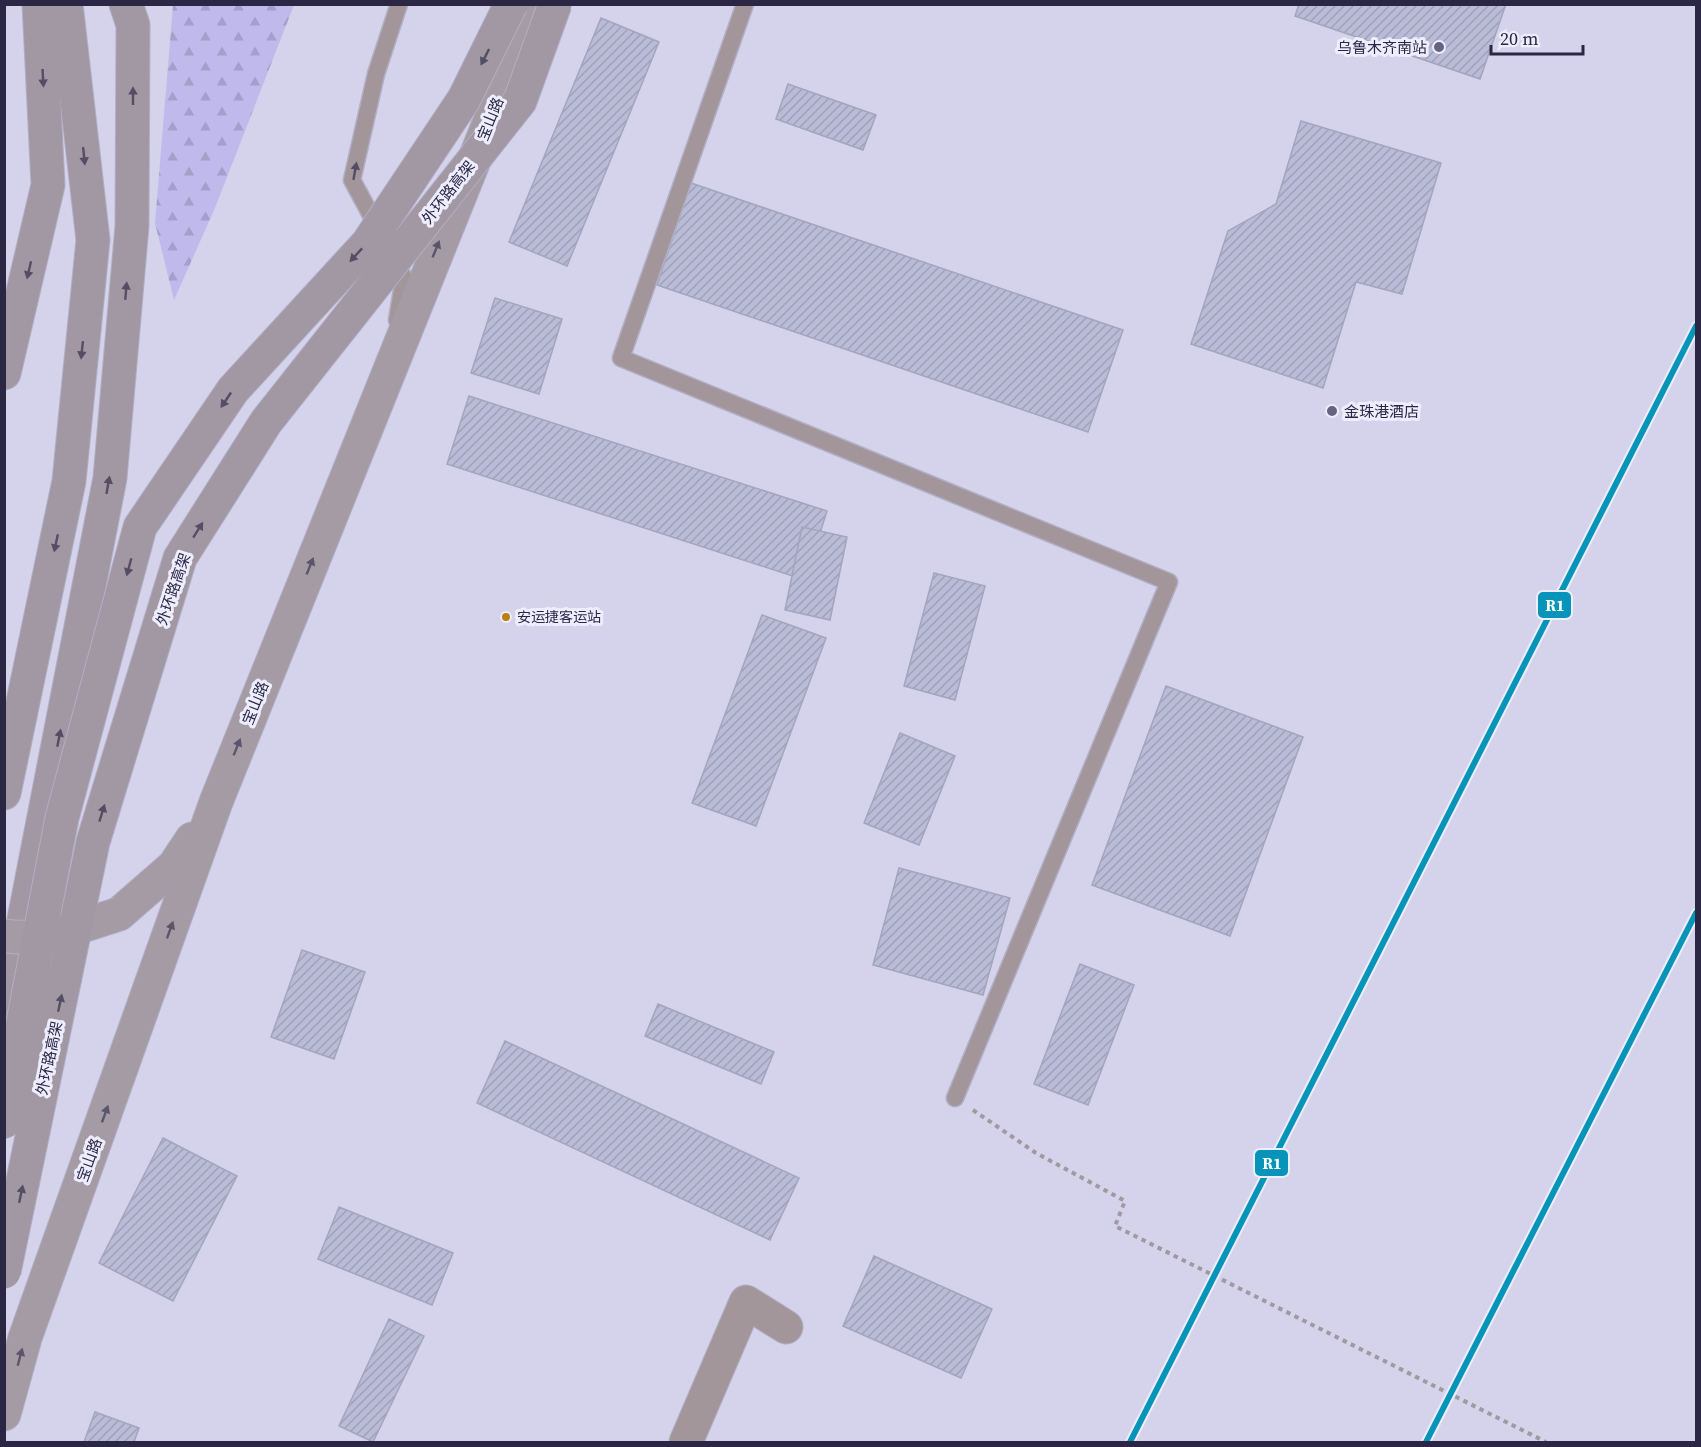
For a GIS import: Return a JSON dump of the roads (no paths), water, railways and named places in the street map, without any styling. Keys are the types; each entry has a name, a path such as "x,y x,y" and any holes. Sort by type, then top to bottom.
{"highway":[{"name":"外环路高架","path":"4,1122 62,818 140,527 233,390 368,243 464,99 511,4"},
{"name":"外环路高架","path":"4,1272 93,842 180,558 266,422 520,101 555,4"},
{"path":"4,373 48,185 53,11"},
{"path":"4,793 69,481 93,240 53,11"},
{"path":"4,1022 110,478 132,226 131,11"}],"main road":[{"name":"宝山路","path":"4,1414 25,1338 216,802 391,362 537,4"},
{"path":"4,936 25,939 63,932 119,915 174,866 216,802"}],"street":[{"path":"686,1443 746,1302 786,1327"}],"lane":[{"path":"391,362 404,278 352,180 376,74 399,4"},
{"path":"746,4 621,358 1169,582 955,1098"}],"place":[{"name":"乌鲁木齐南站","path":"1439,47"},
{"name":"金珠港酒店","path":"1332,411"},
{"name":"安运捷客运站","path":"506,617"}]}
